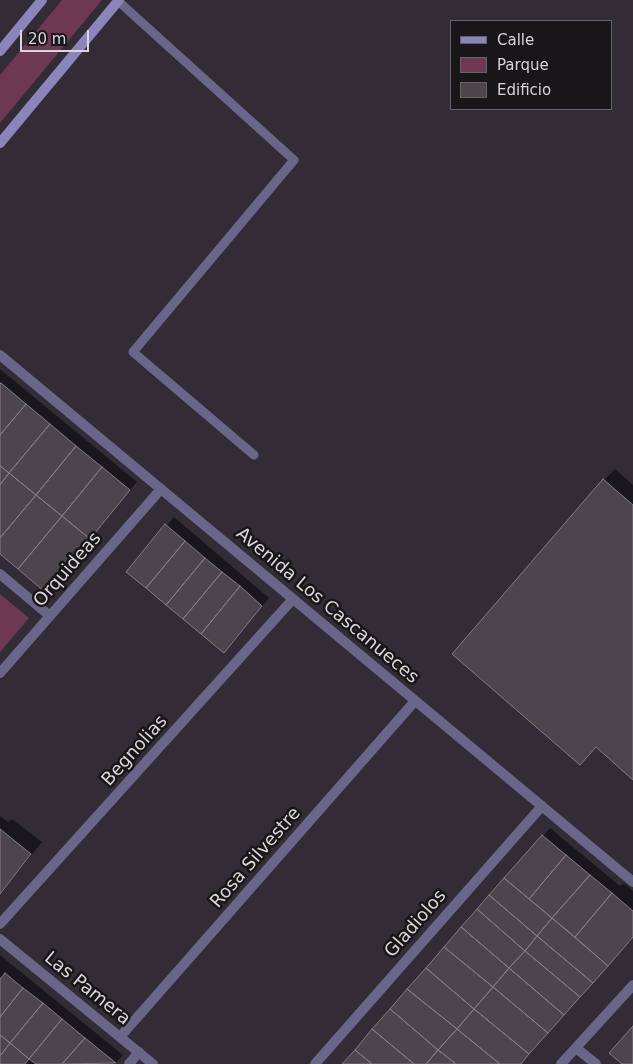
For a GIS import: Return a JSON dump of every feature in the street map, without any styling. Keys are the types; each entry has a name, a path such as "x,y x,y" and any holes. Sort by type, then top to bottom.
{"main road":[{"path":"0,51 42,0"},
{"path":"0,143 119,0"}],"street":[{"name":"Avenida Los Cascanueces","path":"0,355 633,882"},
{"name":"Orquideas","path":"0,673 161,489"},
{"path":"0,574 50,616"},
{"name":"Begnolias","path":"0,924 293,600"},
{"name":"Rosa Silvestre","path":"120,1037 415,700"},
{"name":"Gladiolos","path":"315,1064 542,806"},
{"name":"Las Pamera","path":"0,938 153,1064"},
{"path":"562,1064 633,985"},
{"path":"576,1048 596,1064"},
{"path":"129,1064 139,1052"}],"lane":[{"path":"119,0 294,160 133,352 254,455"}],"green space":[{"path":"62,0 102,0 0,123 0,75"},
{"path":"0,594 29,618 0,652"}],"building":[{"path":"0,384 26,404 0,435"},
{"path":"26,404 50,424 9,473 0,466 0,435"},
{"path":"50,424 76,446 36,495 9,473"},
{"path":"76,446 102,467 62,516 36,495"},
{"path":"0,466 9,473 0,485"},
{"path":"102,467 130,490 90,539 62,516"},
{"path":"9,473 36,495 0,538 0,485"},
{"path":"603,479 633,505 633,780 596,747 580,765 452,654"},
{"path":"36,495 62,516 18,569 0,554 0,538"},
{"path":"62,516 90,539 45,592 18,569"},
{"path":"165,524 185,541 146,588 126,572"},
{"path":"185,541 205,558 166,605 146,588"},
{"path":"205,558 222,572 183,619 166,605"},
{"path":"222,572 240,586 201,634 183,619"},
{"path":"240,586 262,606 224,653 201,634"},
{"path":"0,829 31,854 0,894"},
{"path":"542,835 566,855 529,899 504,878"},
{"path":"566,855 590,875 552,918 529,899"},
{"path":"590,875 612,893 575,937 552,918"},
{"path":"504,878 552,918 537,936 489,895"},
{"path":"612,893 633,911 633,937 608,966 575,937"},
{"path":"489,895 537,936 525,951 477,909"},
{"path":"477,909 525,951 509,968 461,927"},
{"path":"552,918 608,966 593,983 537,936"},
{"path":"461,927 509,968 493,987 444,947"},
{"path":"537,936 593,983 580,997 525,951"},
{"path":"444,947 493,987 474,1009 426,968"},
{"path":"525,951 580,997 564,1015 509,968"},
{"path":"426,968 474,1009 457,1029 407,989"},
{"path":"509,968 564,1015 548,1033 493,987"},
{"path":"5,973 23,988 0,1017 0,979"},
{"path":"493,987 548,1033 529,1054 474,1009"},
{"path":"23,988 43,1003 10,1043 0,1035 0,1017"},
{"path":"407,989 457,1029 438,1050 390,1009"},
{"path":"43,1003 62,1019 29,1059 10,1043"},
{"path":"390,1009 438,1050 426,1064 414,1064 372,1029"},
{"path":"474,1009 529,1054 521,1064 500,1064 457,1029"},
{"path":"62,1019 85,1038 62,1064 36,1064 29,1059"},
{"path":"633,1026 633,1064 622,1064 609,1053"},
{"path":"372,1029 414,1064 372,1064 355,1050"},
{"path":"457,1029 500,1064 456,1064 438,1050"},
{"path":"0,1035 10,1043 0,1056"},
{"path":"85,1038 116,1063 62,1064"},
{"path":"10,1043 29,1059 25,1064 0,1064 0,1056"},
{"path":"355,1050 372,1064 342,1064"},
{"path":"438,1050 456,1064 426,1064"}]}
